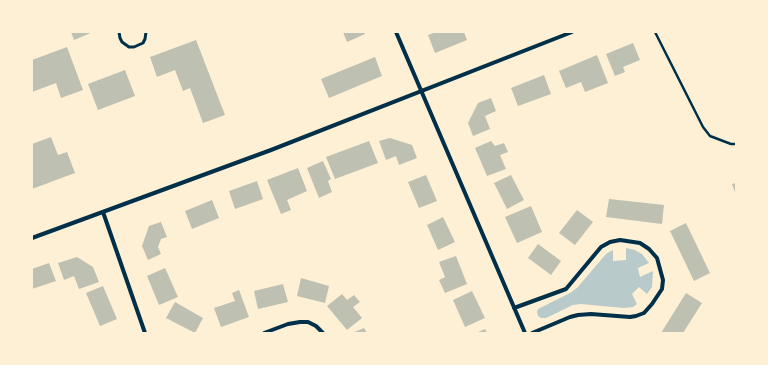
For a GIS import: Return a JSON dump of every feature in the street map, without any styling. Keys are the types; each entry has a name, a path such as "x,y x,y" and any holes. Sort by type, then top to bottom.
{"street":[{"path":"396,32 525,333"},
{"path":"32,238 271,150 572,32"},
{"path":"103,212 145,333"},
{"path":"514,308 566,289 601,247 610,242 620,240 640,243 649,249 657,258 663,280 662,289 644,313 630,317 584,314 570,317 532,333"},
{"path":"264,333 288,324 308,322 316,326 323,333"}],"lane":[{"path":"119,32 120,38 125,45 134,47 143,43 146,32"}],"path":[{"path":"655,32 703,127 710,136 731,144 736,144"}],"shaded area":[{"path":"626,248 635,250 642,254 649,263 638,268 640,277 653,271 652,287 647,294 639,287 632,294 637,304 633,307 624,308 581,304 573,305 546,318 541,318 538,316 538,309 577,288 606,254 613,250 613,261 626,260"}],"building":[{"path":"71,32 93,32 74,40"},
{"path":"343,32 364,32 365,34 347,42"},
{"path":"436,32 464,32 467,40 435,53 428,35"},
{"path":"196,40 225,115 203,123 190,88 183,91 175,70 157,77 150,57"},
{"path":"633,43 640,60 623,67 625,72 615,76 606,54"},
{"path":"67,47 83,90 61,98 56,83 32,92 32,60"},
{"path":"597,55 608,83 585,92 581,82 566,88 559,71"},
{"path":"375,57 382,76 329,98 321,79"},
{"path":"125,70 135,96 98,110 88,84"},
{"path":"544,75 551,94 518,106 511,88"},
{"path":"491,98 496,111 485,116 490,129 473,136 468,123 478,103"},
{"path":"51,137 58,155 67,152 75,173 32,189 32,144"},
{"path":"390,138 412,145 417,158 399,165 396,156 386,160 379,141"},
{"path":"369,141 378,163 335,179 326,157"},
{"path":"491,141 495,146 504,143 508,152 500,155 506,169 487,176 475,148"},
{"path":"323,161 331,179 328,181 332,192 319,198 307,168"},
{"path":"298,168 307,191 287,200 291,210 281,214 267,180"},
{"path":"426,175 437,201 419,208 408,182"},
{"path":"511,175 524,200 507,209 494,183"},
{"path":"257,181 263,199 235,209 229,191"},
{"path":"736,183 736,195 732,184"},
{"path":"609,199 664,205 662,224 606,217"},
{"path":"212,200 219,218 192,229 185,211"},
{"path":"531,206 542,232 517,243 505,217"},
{"path":"577,210 593,222 575,245 559,233"},
{"path":"443,217 455,242 438,250 427,225"},
{"path":"161,222 167,237 161,239 158,247 161,254 148,260 142,246 149,226"},
{"path":"686,223 710,273 694,281 670,231"},
{"path":"538,244 561,261 551,275 528,258"},
{"path":"456,256 467,284 445,293 439,280 445,277 439,262"},
{"path":"77,257 93,267 99,282 79,289 74,276 64,280 58,263"},
{"path":"49,263 56,281 32,289 32,269"},
{"path":"165,268 178,297 159,305 147,276"},
{"path":"301,278 329,286 325,303 297,296"},
{"path":"283,284 288,302 258,309 254,291"},
{"path":"103,286 117,319 100,326 86,293"},
{"path":"239,290 249,317 221,327 214,308 235,301 232,293"},
{"path":"472,291 485,318 465,327 453,300"},
{"path":"686,293 702,303 683,333 661,333"},
{"path":"342,294 347,300 354,295 360,302 353,307 362,318 347,330 327,306"},
{"path":"175,302 203,318 195,333 166,318"},
{"path":"364,328 367,333 352,333"},
{"path":"485,329 487,333 476,333"}]}
